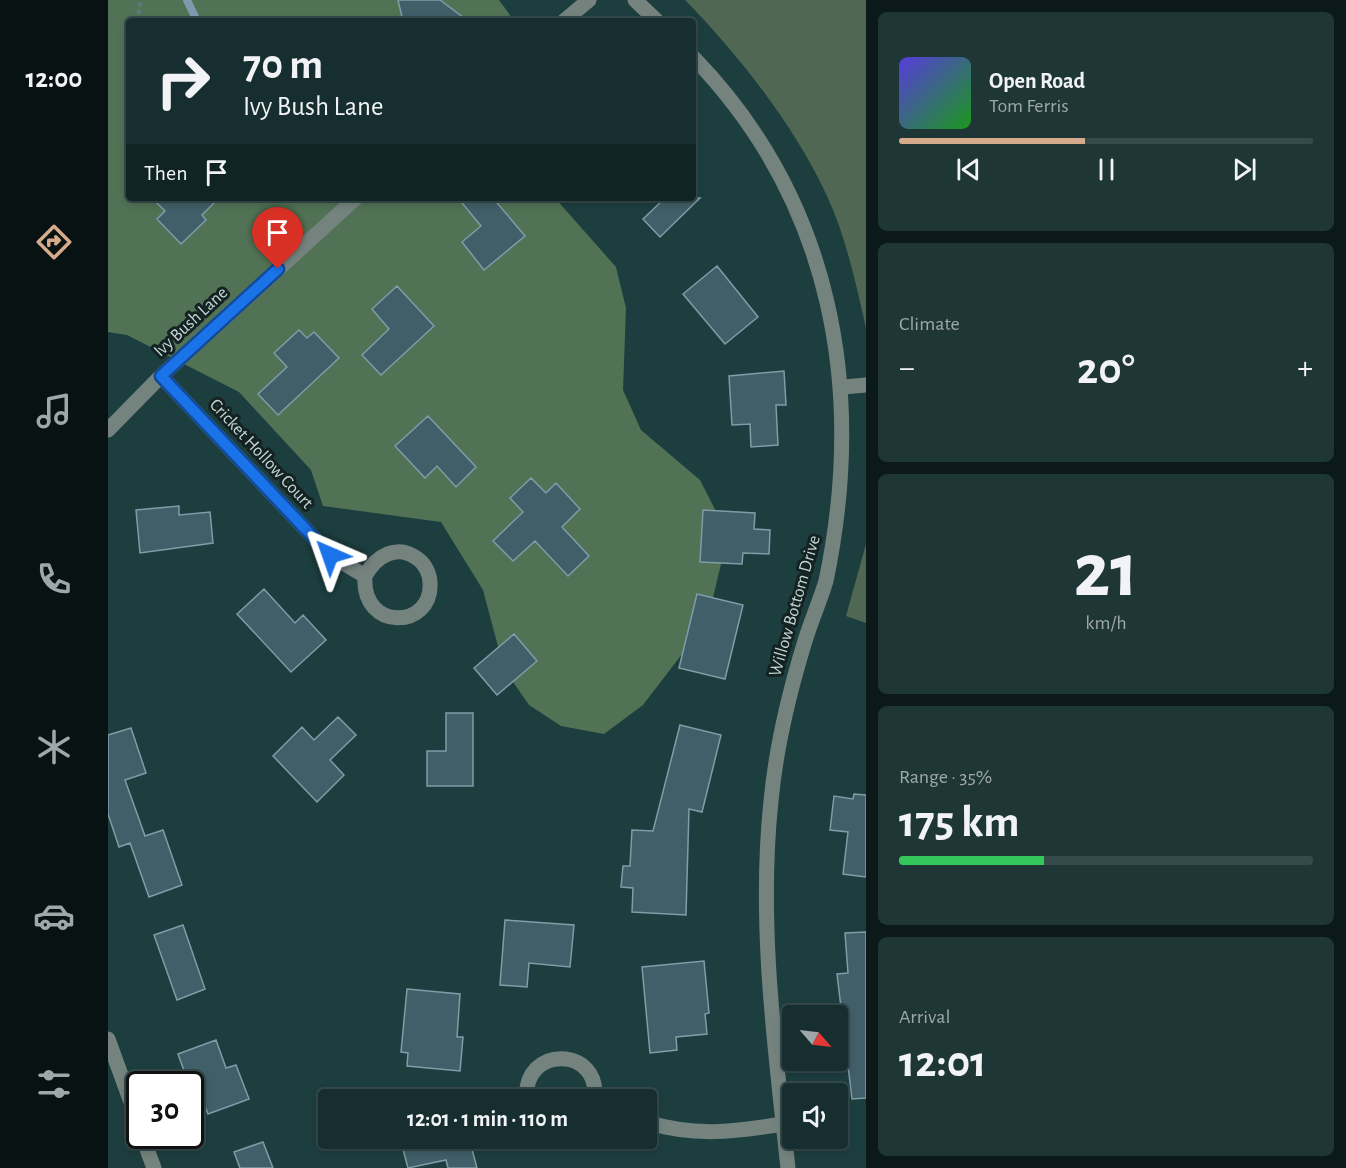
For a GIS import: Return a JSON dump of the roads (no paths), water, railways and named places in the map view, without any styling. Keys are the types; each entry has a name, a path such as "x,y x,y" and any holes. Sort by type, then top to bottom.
{"street":[{"path":"568,18 589,0"},
{"path":"635,0 654,18"},
{"name":"Willow Bottom Drive","path":"696,60 735,103 761,139 802,214 831,302 844,387 847,438 837,529 825,583 792,688 771,801 767,936 782,1112"},
{"name":"Ivy Bush Lane","path":"108,430 161,376 353,201"},
{"name":"Cricket Hollow Court","path":"161,376 330,555 365,576"},
{"path":"844,387 866,385"},
{"path":"400,552 420,561 426,569 430,590 420,609 410,616 387,617 376,611 368,600 364,589 365,576 371,564 380,556 400,552"},
{"path":"108,1039 126,1088"},
{"path":"527,1089 532,1073 543,1062 558,1057 570,1059 584,1066 592,1078 593,1089"},
{"path":"657,1124 699,1133 726,1133 782,1124"},
{"path":"147,1149 154,1168"},
{"name":"Willow Bottom Drive","path":"786,1149 788,1168"}],"waterway":[{"path":"187,0 196,18"}]}
